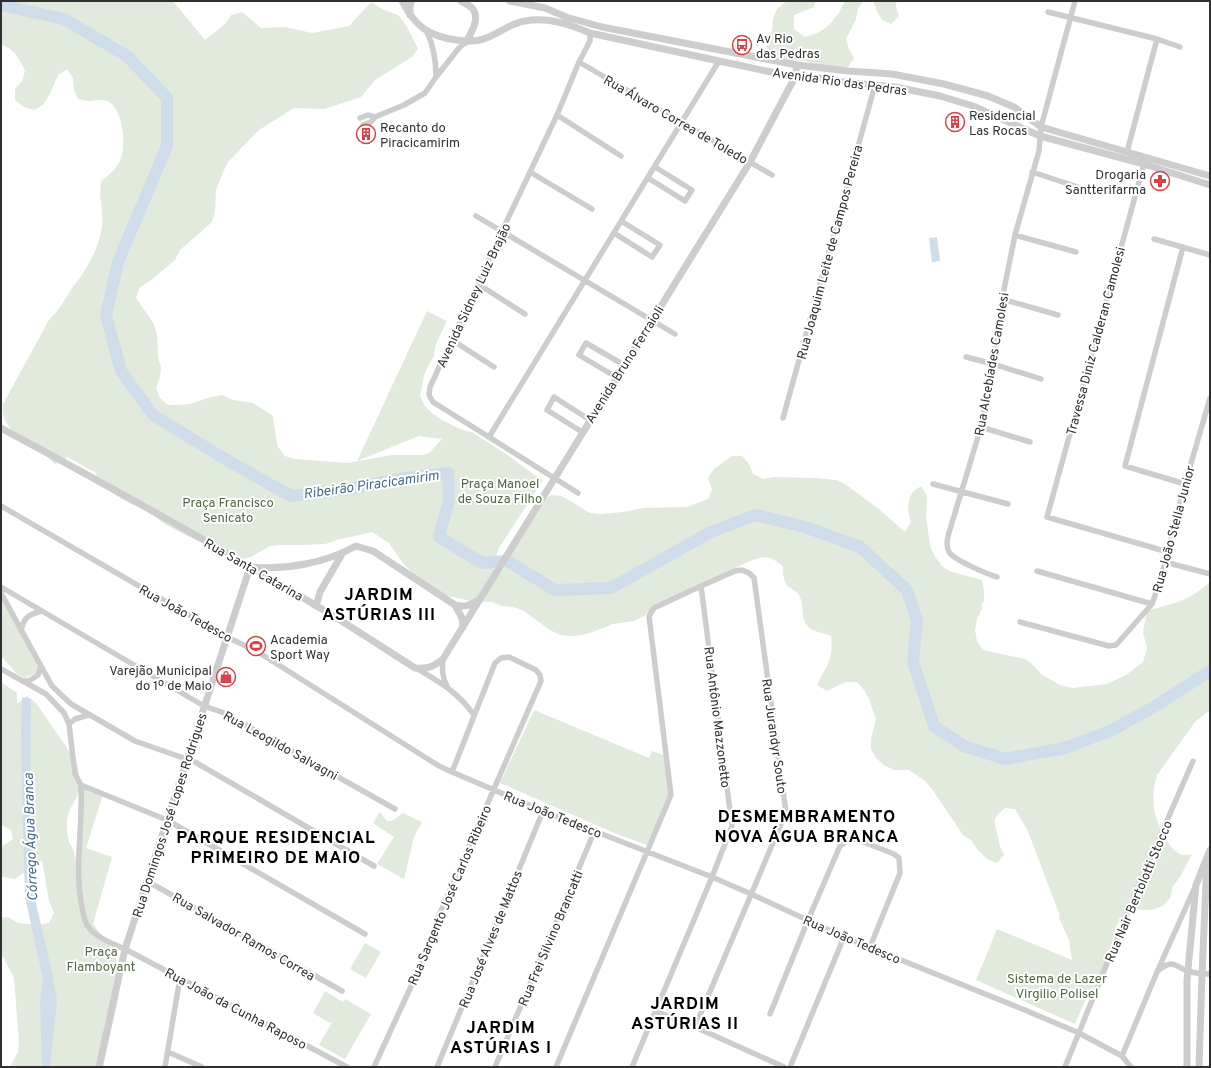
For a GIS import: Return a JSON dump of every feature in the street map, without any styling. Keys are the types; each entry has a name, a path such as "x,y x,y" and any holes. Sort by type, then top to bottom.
{"street":[{"name":"Avenida Rio das Pedras","path":"402,1 417,24 427,32 439,37 466,42 480,40 512,24 534,20 550,20 590,33 719,61 796,76 895,87 940,96 973,106 1040,136 1144,164 1210,185"},
{"path":"410,15 411,1"},
{"path":"363,125 371,122 375,117 404,105 425,93 459,48 466,42 473,29 475,18 472,9 461,1"},
{"name":"Avenida Rio das Pedras","path":"510,1 545,8 566,17 602,27 797,65 892,74 944,84 988,96 1014,107 1041,126 1210,176"},
{"name":"Rua Alcebíades Camolesi","path":"994,576 955,558 949,552 947,544 948,536 981,427 993,364 1002,299 1015,234 1039,151 1041,126 1075,1"},
{"path":"1048,12 1157,39 1180,47"},
{"name":"Avenida Rio das Pedras","path":"427,32 433,44 436,62 436,77"},
{"name":"Avenida Sidney Luiz Brajão","path":"578,493 433,402 429,395 430,387 590,41 590,33"},
{"path":"1107,154 1113,151 1123,154 1127,152 1157,39"},
{"path":"489,437 719,61"},
{"name":"Rua Álvaro Correa de Toledo","path":"579,62 772,176"},
{"name":"Avenida Bruno Ferraioli","path":"415,668 424,669 434,666 443,659 478,600 750,162 796,76 797,65"},
{"name":"Rua Joaquim Leite de Campos Pereira","path":"783,418 875,85"},
{"path":"360,118 368,115 375,117"},
{"path":"557,115 621,156"},
{"name":"Travessa Diniz Calderan Camolesi","path":"1144,164 1047,517 1168,552"},
{"path":"648,178 685,201 692,190 655,167"},
{"path":"530,172 592,209"},
{"path":"1032,172 1093,192"},
{"path":"476,216 675,334"},
{"path":"614,233 652,257 660,245 621,221"},
{"path":"1015,234 1076,252"},
{"path":"1154,239 1210,255"},
{"path":"1183,247 1125,466 1185,484"},
{"path":"478,284 525,314"},
{"path":"1002,299 1058,315"},
{"path":"452,340 494,367"},
{"path":"616,377 579,355 586,343 624,365"},
{"path":"966,357 1041,379"},
{"path":"582,432 546,410 554,397 590,420"},
{"name":"Rua João Stella Junior","path":"1020,622 1109,646 1116,645 1152,604 1159,584 1185,484 1210,398"},
{"path":"981,427 1030,442"},
{"name":"Rua Santa Catarina","path":"1,428 79,470 316,606 415,668 447,686 467,705 474,716"},
{"path":"933,484 1008,504"},
{"name":"Rua João Tedesco","path":"1,506 227,637 258,652 439,766 543,811 595,830 712,877 844,937 870,946 1079,1033 1122,1056 1131,1067"},
{"path":"250,567 270,569 306,564 342,554 356,546 374,551 455,605 470,606 478,600"},
{"path":"316,606 320,592 342,554"},
{"path":"1165,562 1210,574"},
{"name":"Rua Domingos José Lopes Rodrigues","path":"99,1067 125,949 250,567"},
{"name":"Rua Jurandyr Souto","path":"695,1027 786,812 754,578 749,573 742,570 735,571 701,586"},
{"path":"1037,571 1152,604"},
{"path":"556,1067 671,795 649,616 654,608 701,586"},
{"name":"Rua Antônio Mazzonetto","path":"632,1067 732,826 701,586"},
{"name":"Rua Leogildo Salvagni","path":"1,587 204,706 224,712 395,809"},
{"path":"1,593 52,686 71,704 135,741 195,762 374,866"},
{"path":"455,605 462,618 463,627"},
{"path":"21,631 23,623 30,615 41,611"},
{"name":"Rua Sargento José Carlos Ribeiro","path":"374,1067 424,958 439,915 541,680 540,675 536,670 509,656 501,658 495,663 474,716"},
{"path":"443,659 443,679 447,686"},
{"path":"22,681 29,681 38,675 41,667"},
{"name":"Rua João da Cunha Raposo","path":"1,670 46,694 62,710 69,724 75,774 81,785 82,806 79,881 84,917 87,925 101,938 125,949 347,1067"},
{"path":"62,710 71,704"},
{"path":"69,724 75,719 89,715"},
{"path":"452,772 474,716"},
{"name":"Rua Nair Bertolotti Stocco","path":"1066,1067 1138,887 1193,761"},
{"path":"81,785 167,820 365,934"},
{"name":"Rua José Alves de Mattos","path":"437,1067 543,811"},
{"name":"Rua Frei Silvino Brancatti","path":"495,1067 595,830"},
{"path":"770,1014 840,846 848,840 856,839 894,854 899,858 900,873 870,946"},
{"path":"1122,1056 1209,852"},
{"path":"1199,1067 1202,974 1209,852"},
{"name":"Rua Salvador Ramos Correa","path":"147,880 342,991"},
{"path":"1187,1067 1188,971 1196,885"},
{"path":"790,1067 844,937"},
{"path":"1157,972 1163,966 1176,964 1188,971 1210,974"},
{"path":"166,1067 180,978"},
{"path":"655,1011 695,1027 784,1067"},
{"path":"168,1052 202,1067"}],"green space":[{"path":"1,1 173,1 205,40 226,23 231,15 242,12 261,28 285,27 312,33 349,26 371,2 384,10 398,15 406,25 418,49 412,57 375,80 361,97 324,109 294,108 259,130 229,161 224,170 216,190 215,211 212,222 180,250 175,260 139,288 136,298 154,324 157,335 158,357 161,367 160,377 156,388 160,398 168,405 190,404 222,395 233,400 253,403 273,416 278,447 285,456 295,459 348,463 391,455 423,455 429,453 442,439 419,436 357,461 427,311 447,321 435,346 434,356 424,376 420,396 425,406 442,420 462,430 472,432 543,480 499,548 491,567 500,573 505,567 512,545 523,523 538,505 551,495 562,496 590,513 601,514 644,508 687,507 708,499 712,489 708,478 714,469 732,456 742,456 749,464 753,474 763,479 774,477 815,478 836,480 845,484 880,510 905,532 911,522 908,511 909,499 914,491 921,486 927,496 926,517 929,538 931,549 936,558 943,567 952,572 982,580 984,601 981,605 982,609 977,619 975,630 977,641 983,650 1025,659 1041,674 1060,685 1072,688 1107,684 1126,675 1143,662 1147,649 1143,632 1147,611 1185,599 1198,592 1210,582 1210,710 1195,722 1157,775 1154,792 1155,814 1167,841 1171,847 1180,854 1192,854 1180,877 1173,886 1170,898 1163,906 1152,910 1128,909 1116,926 1111,946 1111,959 1094,987 1090,989 1075,1024 976,980 997,929 1072,960 1069,940 1059,918 1060,916 1027,829 1015,809 1005,808 997,815 995,821 995,827 1004,855 997,863 987,859 971,840 963,835 925,781 909,770 895,770 885,766 876,758 871,749 871,739 876,719 869,699 857,682 846,682 827,691 817,685 830,657 832,644 831,636 812,630 808,626 804,619 799,594 787,585 784,577 783,566 771,558 764,557 750,561 651,609 644,616 634,621 613,624 582,635 560,635 550,630 524,611 513,607 502,606 492,602 470,601 443,595 417,578 402,562 389,543 372,532 325,544 270,546 251,557 241,559 198,541 168,526 142,508 131,504 112,493 97,478 96,473 67,457 65,460 55,464 38,449 13,431 5,420 3,404 49,320 59,309 82,275 96,250 102,222 100,195 101,182 120,162 123,137 120,120 114,106 104,100 88,101 78,99 74,90 73,78 67,69 58,75 50,94 43,105 34,110 24,107 15,100 15,89 22,81 25,71 19,59 13,52 1,45"},
{"path":"787,1 816,1 814,7 794,15 794,29 805,37 819,32 830,24 838,14 845,1 863,1 858,9 856,19 846,39 854,58 848,67 816,65 806,61 775,59 767,52 766,40 772,31 773,19 777,9"},
{"path":"873,1 896,1 899,16 891,24 882,20"},
{"path":"1,595 39,667 36,673 25,678 17,674 1,656"},
{"name":"Praça Flamboyant","path":"1,682 17,693 17,704 27,696 36,703 74,758 78,768 81,790 70,809 67,819 67,832 69,842 74,851 84,901 81,881 82,786 103,794 86,848 112,857 93,924 111,947 116,949 118,969 119,995 103,1067 10,1067 18,1052 19,1042 14,978 1,953 1,918 8,917 18,923 39,925 49,923 54,913 49,901 42,860 15,879 2,877 1,875 1,847 13,839 11,830 1,825"},
{"path":"534,710 649,758 652,751 664,755 669,794 647,845 619,835 500,783"},
{"path":"380,812 387,821 392,821 403,813 422,822 414,837 404,879 377,864 394,837 373,823"},
{"path":"365,943 381,952 366,978 350,969"},
{"path":"325,991 343,1002 345,999 371,1014 345,1059 319,1045 333,1021 330,1023 313,1013"}],"water":[{"path":"937,237 940,261 932,262 929,238"},
{"name":"Córrego Água Branca","path":"22,697 31,699 30,809 34,895 57,1000 50,1067 42,1067 40,1000 43,979 25,897 21,732"}],"waterway":[{"name":"Ribeirão Piracicamirim","path":"1,5 64,19 127,56 167,98 167,146 118,262 106,315 121,371 153,415 225,459 291,496 355,488 392,480 448,473 449,500 439,537 482,563 507,561 555,590 611,588 711,532 755,515 805,527 860,547 907,590 917,621 913,662 934,726 964,746 1005,759 1065,748 1112,730 1152,708 1210,671"}],"place":[{"name":"Av Rio das Pedras","path":"742,45"},
{"name":"Residencial Las Rocas","path":"955,122"},
{"name":"Recanto do Piracicamirim","path":"366,134"},
{"name":"Drogaria Santterifarma","path":"1160,181"},
{"name":"Academia Sport Way","path":"256,646"},
{"name":"Varejão Municipal do 1º de Maio","path":"226,677"}],"district":[{"name":"JARDIM ASTÚRIAS III","path":"379,604"},
{"name":"DESMEMBRAMENTO NOVA ÁGUA BRANCA","path":"807,826"},
{"name":"PARQUE RESIDENCIAL PRIMEIRO DE MAIO","path":"276,847"},
{"name":"JARDIM ASTÚRIAS II","path":"685,1013"},
{"name":"JARDIM ASTÚRIAS I","path":"501,1037"}],"park label":[{"name":"Praça Manoel de Souza Filho","path":"500,490"},
{"name":"Praça Francisco Senicato","path":"228,510"},
{"name":"Sistema de Lazer Virgilio Polisel","path":"1057,986"}]}
